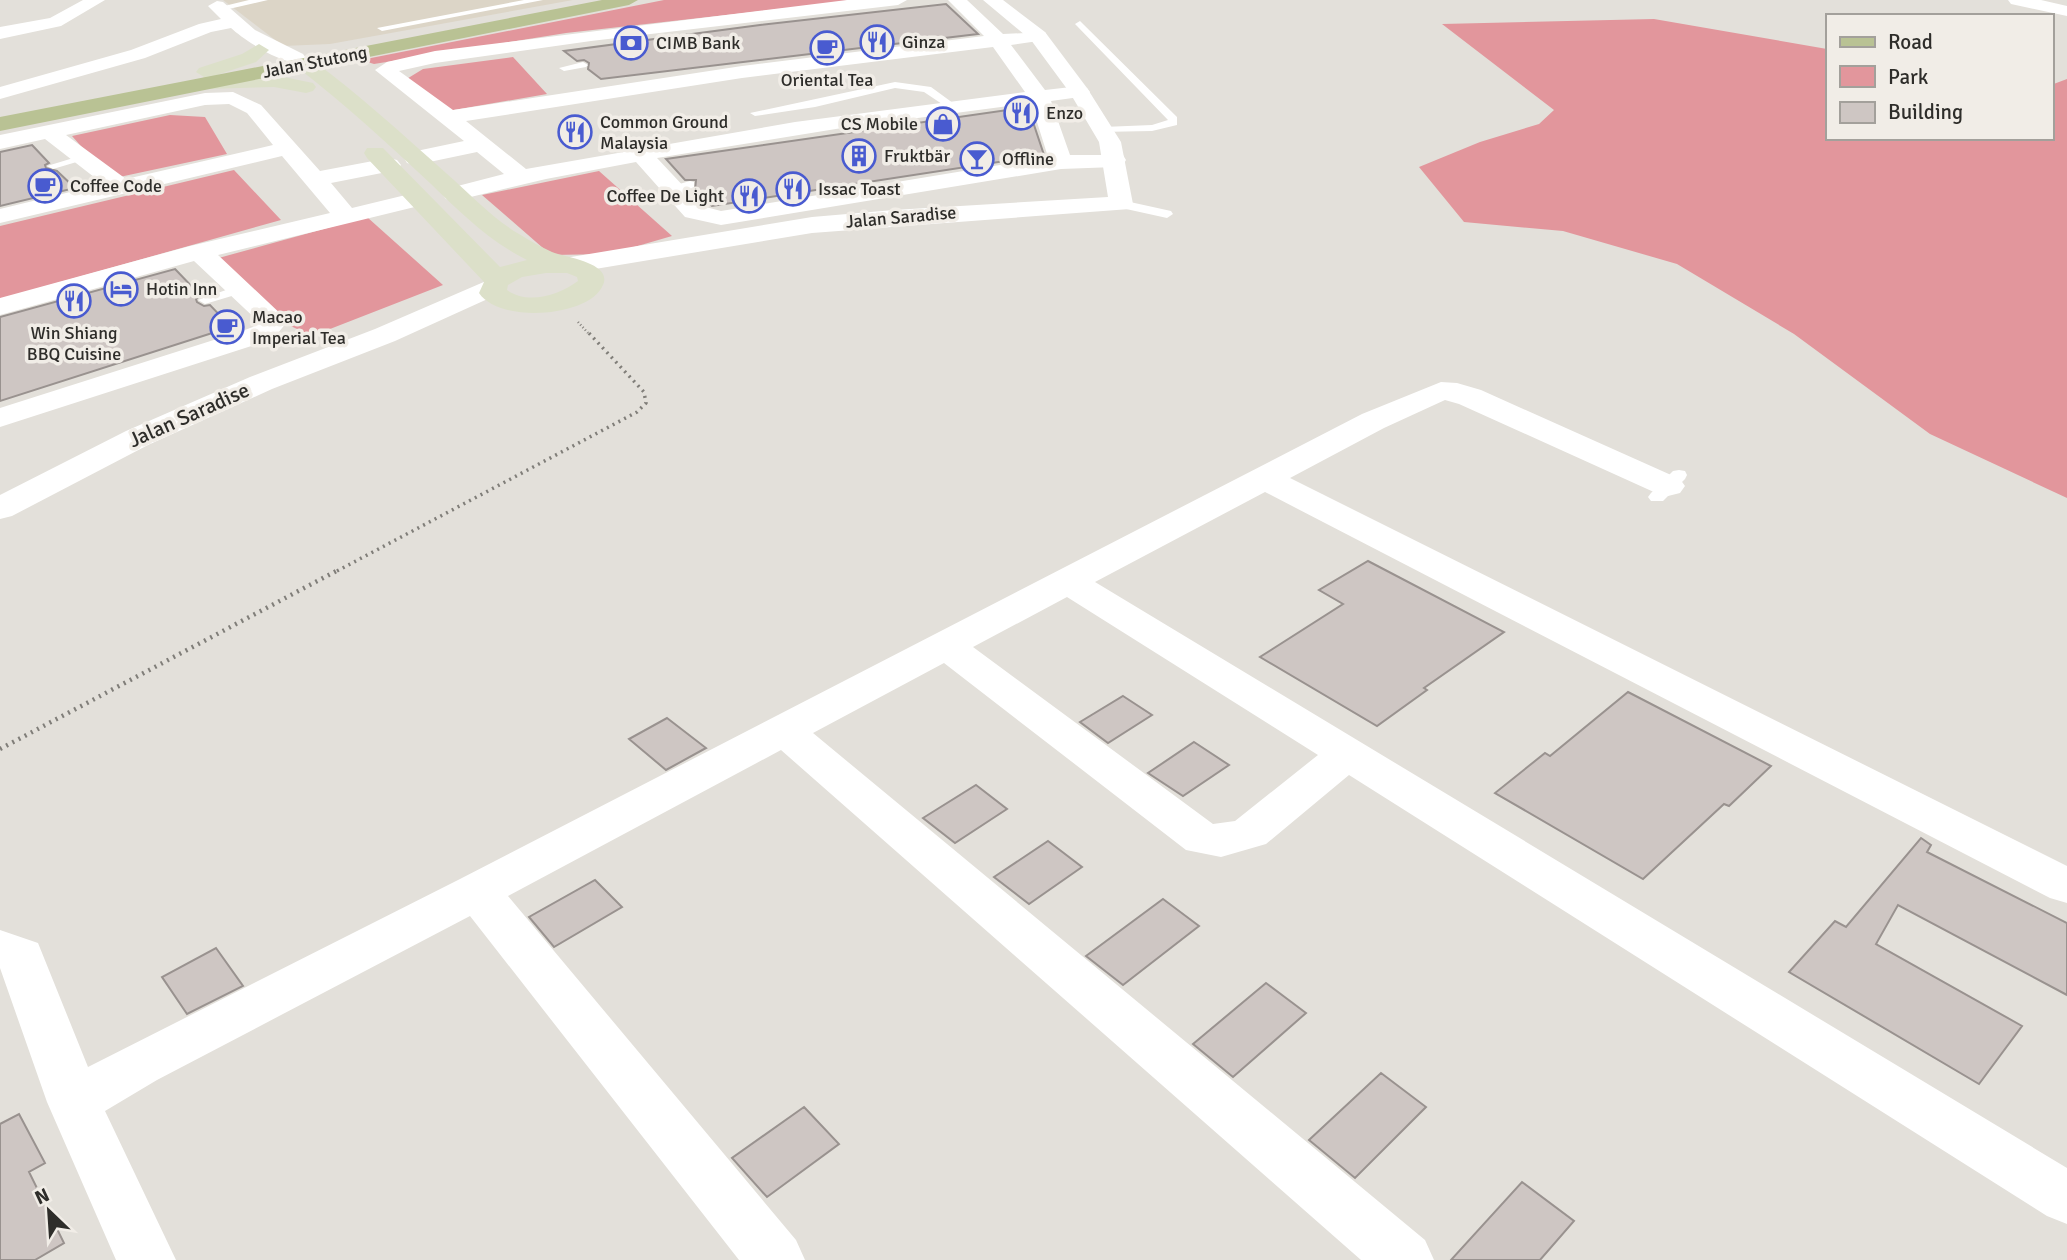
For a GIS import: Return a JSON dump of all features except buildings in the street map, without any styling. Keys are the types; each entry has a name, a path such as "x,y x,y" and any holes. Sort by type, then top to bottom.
{"main road":[{"name":"Jalan Stutong","path":"0,124 198,80 269,48 592,0"},
{"name":"Jalan Stutong","path":"269,48 342,65 370,52 629,0"},
{"path":"198,80 262,81 269,48"},
{"path":"198,80 269,48"},
{"path":"269,48 415,158 478,219 529,253 574,271"},
{"path":"269,48 389,165 495,283"},
{"name":"Jalan Stutong","path":"0,113 198,80"},
{"path":"495,283 531,266 574,271"},
{"path":"495,283 493,293 499,299 524,305 558,301 573,297 574,271"}],"street":[{"path":"0,44 30,36 96,0"},
{"path":"520,176 449,117 398,81 434,59 749,16 898,0"},
{"path":"957,0 970,18 999,41 1039,96 1045,129 1060,162"},
{"path":"992,0 1038,36 1080,92 1110,142 1121,204"},
{"path":"2017,0 2067,11"},
{"path":"0,33 55,22"},
{"path":"0,93 138,54 188,34 269,48"},
{"path":"449,117 595,92 878,54 1038,36"},
{"path":"535,44 573,66 595,92"},
{"path":"454,194 520,176 763,133 952,106 1080,92"},
{"path":"0,142 162,108 210,106 254,109 345,215"},
{"path":"49,132 120,186"},
{"path":"415,158 481,144"},
{"path":"0,216 288,148"},
{"path":"641,153 680,186 694,212 721,218 1060,162 1115,160"},
{"path":"317,180 389,165"},
{"path":"0,307 199,252 418,198"},
{"name":"Jalan Saradise","path":"574,271 625,266 683,246 812,225 894,217 1121,204"},
{"path":"0,418 263,332 273,322 271,318 199,252"},
{"path":"385,335 495,283"},
{"path":"385,335 524,305"},
{"name":"Jalan Saradise","path":"0,509 137,438 261,383 385,335"},
{"path":"74,1102 138,1065 477,891 1373,421 1441,391 1470,397 1668,486"},
{"path":"1264,478 2067,886"},
{"path":"1067,581 2067,1198"},
{"path":"944,645 1202,839 1221,841 1250,833 1346,755"},
{"path":"784,730 1404,1260"},
{"path":"477,891 775,1260"},
{"path":"0,949 21,956 74,1102 146,1260"}],"lane":[{"path":"503,0 512,5"},
{"path":"382,28 538,0"},
{"path":"257,1 269,48"},
{"path":"1080,24 1173,123 1152,128 1103,130"},
{"path":"755,113 814,104 895,85 927,89 952,106"},
{"path":"52,166 84,158"},
{"path":"1121,204 1167,214"},
{"path":"205,300 240,289"}],"path":[{"path":"0,749 643,408 646,403 640,387 558,301"}],"shaded area":[{"path":"223,0 573,0 330,44 283,46"}],"green space":[{"path":"664,0 859,0 566,33 374,64 361,60"},
{"path":"1654,19 1826,49 1826,140 2053,140 2053,84 2067,79 2067,498 1930,434 1794,334 1677,264 1563,231 1464,222 1419,167 1480,142 1539,124 1554,110 1442,24"},
{"path":"513,57 547,94 442,112 405,80 423,69"},
{"path":"170,115 205,117 227,154 110,179 72,136"},
{"path":"234,170 281,220 0,299 0,226"},
{"path":"599,171 672,236 610,254 551,255 482,195"},
{"path":"367,217 443,285 312,336 280,321 215,259"}],"place":[{"name":"Ginza","path":"877,42"},
{"name":"CIMB Bank","path":"631,43"},
{"name":"Oriental Tea","path":"827,48"},
{"name":"Enzo","path":"1021,113"},
{"name":"CS Mobile","path":"943,124"},
{"name":"Common Ground Malaysia","path":"575,132"},
{"name":"Fruktbär","path":"859,156"},
{"name":"Offline","path":"977,159"},
{"name":"Coffee Code","path":"45,186"},
{"name":"Issac Toast","path":"793,189"},
{"name":"Coffee De Light","path":"749,196"},
{"name":"Hotin Inn","path":"121,289"},
{"name":"Win Shiang BBQ Cuisine","path":"74,301"},
{"name":"Macao Imperial Tea","path":"227,327"}]}
